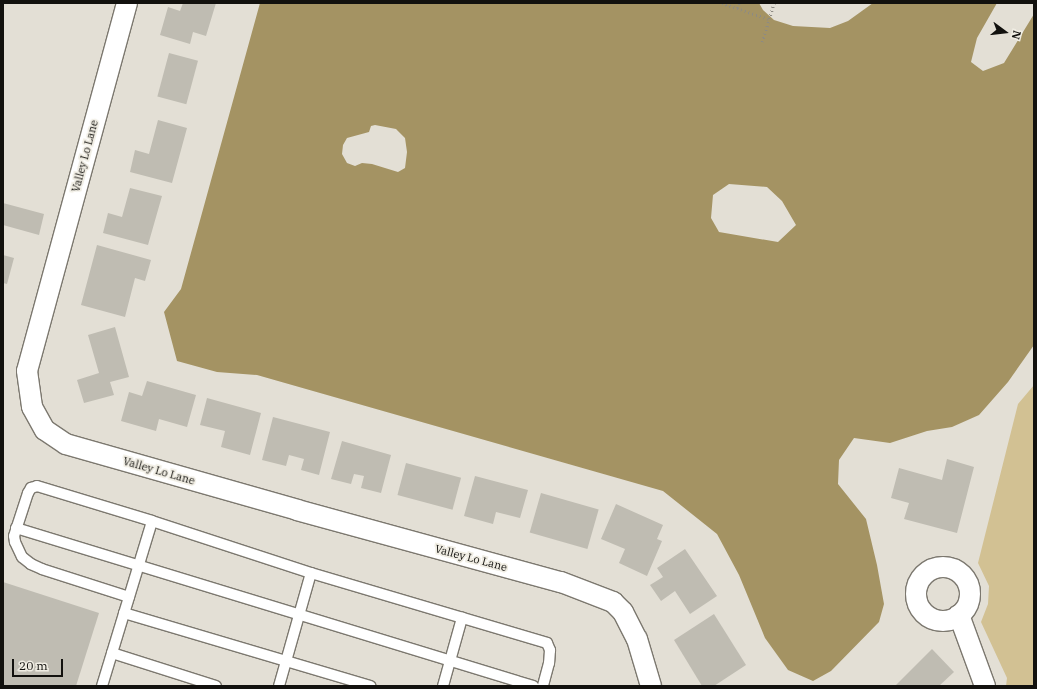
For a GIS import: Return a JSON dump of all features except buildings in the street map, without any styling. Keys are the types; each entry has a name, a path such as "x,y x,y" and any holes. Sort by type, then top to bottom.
{"street":[{"name":"Valley Lo Lane","path":"127,3 27,371 32,407 45,430 66,444 297,510 561,582 613,602 623,612 637,639 651,686"},
{"path":"959,615 985,686"}],"lane":[{"path":"129,597 31,564 22,557 15,542 14,536 31,488 37,486 152,521 311,573 547,643 550,650 549,663 543,686"},
{"path":"102,686 152,521"},
{"path":"16,528 299,616 533,686"},
{"path":"279,686 311,573"},
{"path":"124,614 370,686"},
{"path":"443,686 462,618"},
{"path":"112,653 216,686"}],"path":[{"path":"722,3 769,19"},
{"path":"737,8 739,3"},
{"path":"762,42 774,3"}],"shaded area":[{"path":"260,3 759,3 763,10 774,20 793,26 830,28 848,21 873,3 997,3 977,38 971,62 983,71 1004,63 1034,14 1034,345 1008,382 979,415 952,427 927,431 890,443 854,438 839,460 838,484 866,519 877,565 884,604 879,622 831,671 813,681 788,670 765,638 739,575 717,534 663,491 257,375 217,372 177,361 164,312 181,289","holes":["375,125 396,129 405,138 407,152 405,168 398,172 372,164 362,163 355,166 347,163 342,154 343,145 347,138 369,132 371,126","729,184 767,187 782,201 796,225 778,242 719,232 711,218 713,195"]},
{"path":"1034,385 1034,686 1006,686 1007,678 981,622 988,604 989,586 978,563 1018,404"}]}
